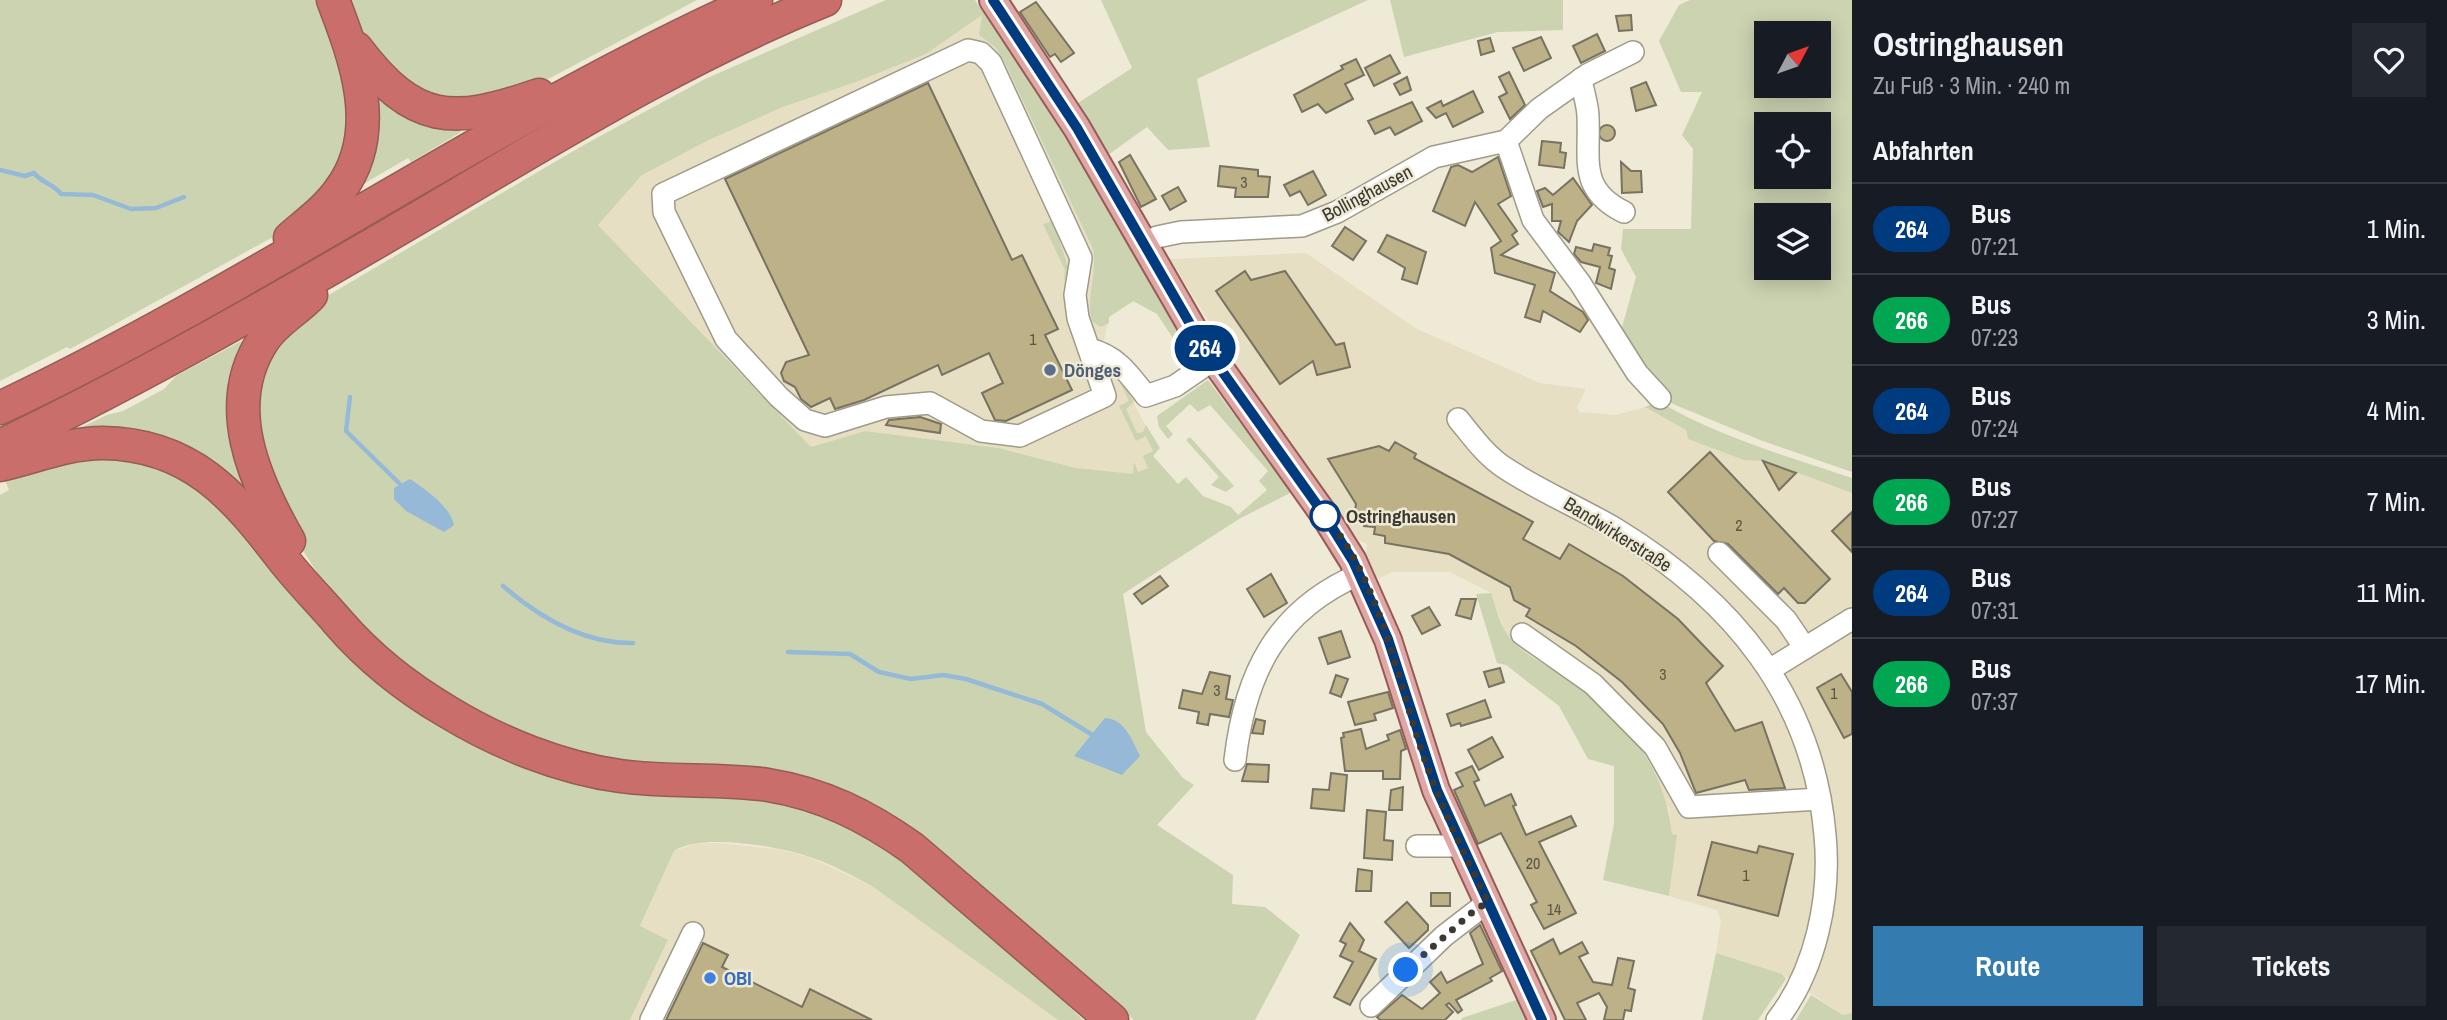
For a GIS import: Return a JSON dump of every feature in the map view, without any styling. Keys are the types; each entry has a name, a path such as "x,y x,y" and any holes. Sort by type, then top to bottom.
{"highway":[{"path":"242,281 328,205 345,184 355,163 363,115 350,40 333,0"},
{"path":"0,408 242,281 620,68 756,0"},
{"path":"0,446 104,393 344,260 635,92 716,49 825,0"},
{"path":"350,40 391,90 421,107 455,114 500,109 620,68"},
{"path":"317,595 255,469 246,439 242,403 249,366 264,338 344,260"},
{"path":"0,464 61,448 92,444 123,445 171,457 199,471 235,498 355,640 407,685 459,719 514,745 579,767 618,776 766,785 804,792 845,806 877,823 912,848 1112,1020"},
{"path":"1063,978 1096,1020"}],"main road":[{"path":"993,0 1077,128 1213,360 1325,516 1360,574 1388,639 1427,765 1461,846 1542,1020"}],"street":[{"path":"968,50 981,53 990,63 1081,258 1082,268 1075,295 1078,318 1089,349 1096,379 1105,397 1020,436 981,431 930,403 886,407 825,426 805,420 779,397 726,339 661,200 663,194 968,50"},
{"path":"1633,52 1581,79 1539,109 1506,141 1533,220 1580,283 1637,373 1660,398"},
{"path":"1581,79 1588,115 1589,175 1605,202 1624,212"},
{"name":"Bollinghausen","path":"1144,244 1181,232 1302,226 1337,212 1434,157 1506,141"},
{"path":"1089,349 1121,364 1146,396 1175,386 1213,360"},
{"name":"Bandwirkerstraße","path":"1458,419 1504,468 1617,530 1676,570 1720,611 1771,669 1804,736 1817,779 1826,860 1818,925 1802,979 1777,1020"},
{"path":"1719,553 1786,620 1805,648"},
{"path":"1235,760 1248,690 1279,634 1334,586 1360,574"},
{"path":"1771,669 1852,619"},
{"path":"1522,634 1594,684 1655,747 1689,807 1820,799"},
{"path":"1417,846 1461,846"},
{"path":"1371,1006 1444,936 1488,902"},
{"path":"651,1020 693,933"}],"shaded area":[{"path":"983,14 1053,116 1154,289 1109,317 1103,345 1158,449 1150,456 1173,484 1076,468 999,448 865,431 811,447 598,225 642,175 709,140 783,107 926,54"},
{"path":"1306,253 1417,329 1540,383 1586,389 1577,407 1579,412 1616,415 1645,407 1686,430 1688,439 1744,459 1766,461 1852,493 1852,1013 1843,1015 1782,974 1716,953 1721,920 1717,910 1669,896 1676,836 1672,834 1669,808 1570,680 1517,647 1505,632 1491,593 1450,572 1392,572 1378,579 1366,553 1367,544 1359,540 1255,396 1170,259"},
{"path":"718,843 777,849 812,858 872,886 1058,1020 630,1020 668,941 640,927 674,851 695,844"}],"green space":[{"path":"0,0 323,0 352,80 346,164 291,227 70,349 67,347 0,381"},
{"path":"345,0 697,0 535,86 438,104 379,67"},
{"path":"886,0 975,0 1091,177 1196,360 1190,364 1157,314 1133,301 1109,317 1109,323 1100,327 1092,321 1090,303 1093,249 1005,63 995,47 979,35 982,15 926,54 783,107 709,140 642,175 598,225 811,447 865,431 999,448 1076,468 1133,474 1134,462 1138,472 1148,468 1143,456 1153,451 1146,436 1136,441 1119,406 1129,401 1118,377 1108,381 1104,375 1115,370 1134,402 1126,409 1137,433 1143,432 1146,425 1160,448 1153,456 1178,484 1186,477 1203,496 1231,507 1238,515 1267,490 1259,481 1268,471 1210,405 1198,412 1190,404 1166,426 1173,434 1168,439 1159,427 1157,416 1208,380 1292,492 1239,519 1123,594 1146,732 1183,778 1194,785 1157,825 1233,875 1232,904 1265,907 1300,935 1255,1020 1134,1020 918,837 680,771 596,757 521,733 461,704 384,647 325,585 293,535 255,445 260,362 310,306 582,146 705,79"},
{"path":"1101,0 1368,0 1197,79 1210,147 1168,150 1147,127 1108,155 1078,103 1132,68"},
{"path":"1390,0 1563,0 1563,30 1498,32 1404,57"},
{"path":"1690,0 1852,0 1852,472 1760,440 1673,404 1661,395 1619,338 1636,277 1621,249 1623,229 1691,229 1693,149 1682,135 1702,92 1681,92 1659,41 1679,5"},
{"path":"367,83 461,132 411,162 408,158 360,186"},
{"path":"1053,221 1069,270 1064,281 1065,270 1043,224"},
{"path":"256,333 248,346 267,515 229,481 63,436 107,415 123,411 164,389 176,376"},
{"path":"1658,401 1729,435 1852,478 1852,493 1766,461 1744,460 1688,439 1686,430 1645,407"},
{"path":"1190,437 1234,486 1226,492 1211,485 1219,477 1186,440"},
{"path":"141,458 201,484 449,728 805,804 885,841 1012,949 1083,1020 1058,1020 872,886 843,871 813,858 783,850 722,842 687,845 674,851 640,926 668,940 630,1020 0,1020 0,495 9,490 1,471 42,459"},
{"path":"1491,593 1502,625 1512,641 1603,706 1621,723 1649,762 1660,784 1672,834 1677,835 1669,896 1603,880 1614,824 1614,766 1588,759 1559,706 1506,665 1497,663 1476,594"},
{"path":"1716,953 1782,974 1786,979 1758,1020 1702,1020"},
{"path":"1811,995 1843,1015 1852,1013 1852,1020 1796,1020"},
{"path":"1519,999 1528,1020 1461,1020 1462,1018"}],"water":[{"path":"410,479 443,505 454,525 444,532 406,511 394,499 394,488"},
{"path":"1105,718 1123,726 1140,756 1122,775 1074,756"}],"building":[{"path":"1036,2 1074,53 1061,62 1055,54 1050,57 1020,12"},
{"path":"1631,15 1632,30 1619,31 1616,16"},
{"path":"1597,34 1605,51 1581,63 1573,46"},
{"path":"1541,37 1551,58 1524,71 1513,48"},
{"path":"1490,38 1494,51 1481,55 1478,41"},
{"path":"1390,55 1400,73 1374,86 1365,68"},
{"path":"1356,59 1364,75 1345,84 1353,99 1326,113 1318,104 1302,112 1294,95 1343,69 1341,66"},
{"path":"1509,72 1525,105 1510,119 1499,97 1507,93 1499,77"},
{"path":"1407,77 1411,90 1400,95 1394,84"},
{"path":"1646,82 1656,105 1636,111 1631,88"},
{"path":"928,83 1012,260 1022,255 1058,329 1045,335 1072,390 1006,421 995,420 982,393 1003,383 989,353 942,375 938,365 864,400 835,409 830,398 811,407 801,399 795,387 784,381 781,373 786,362 809,355 725,179"},
{"path":"1473,91 1483,112 1453,127 1446,113 1436,118 1427,108 1441,101 1443,106"},
{"path":"1412,102 1422,121 1395,135 1390,127 1375,134 1368,121"},
{"path":"1607,125 1615,133 1607,141 1599,133"},
{"path":"1542,141 1561,143 1560,152 1566,153 1564,168 1539,165"},
{"path":"1130,155 1156,199 1141,207 1119,162"},
{"path":"1498,157 1511,196 1498,204 1517,231 1512,235 1518,244 1501,255 1555,273 1550,291 1583,312 1588,320 1580,332 1543,311 1540,322 1525,317 1535,285 1495,273 1491,248 1501,241 1475,202 1465,226 1433,211 1451,167 1458,165 1472,172"},
{"path":"1621,162 1631,171 1641,171 1642,192 1622,193"},
{"path":"1220,166 1258,170 1258,176 1270,177 1268,197 1235,197 1236,188 1218,186"},
{"path":"1313,171 1326,195 1308,205 1300,191 1290,196 1284,185"},
{"path":"1573,178 1592,205 1577,221 1569,242 1558,232 1561,221 1552,221 1552,204 1543,207 1537,191 1545,188 1553,195"},
{"path":"1178,187 1186,201 1170,210 1162,196"},
{"path":"1345,227 1366,241 1353,260 1332,246"},
{"path":"1387,235 1426,252 1417,284 1402,279 1405,268 1378,252"},
{"path":"1594,244 1610,248 1608,255 1612,256 1609,268 1615,270 1611,289 1596,283 1600,267 1581,262 1574,254 1576,247 1592,251"},
{"path":"1245,271 1251,280 1285,271 1336,345 1344,343 1350,367 1317,375 1313,361 1280,384 1216,291"},
{"path":"920,417 941,424 940,433 886,425 889,420"},
{"path":"1395,442 1416,454 1414,458 1533,522 1523,539 1560,559 1569,544 1623,576 1678,619 1723,666 1706,683 1735,731 1762,722 1785,788 1749,790 1745,780 1696,793 1680,753 1663,724 1622,682 1576,646 1526,616 1530,609 1514,600 1510,587 1449,554 1385,543 1385,536 1374,534 1375,527 1364,526 1365,519 1354,517 1356,504 1328,459 1379,446 1389,451"},
{"path":"1710,452 1830,579 1805,603 1798,603 1784,588 1778,594 1728,544 1714,541 1668,492"},
{"path":"1763,461 1796,473 1779,490"},
{"path":"1852,512 1852,552 1832,531"},
{"path":"1271,574 1287,603 1264,617 1247,589"},
{"path":"1160,576 1168,586 1142,604 1134,594"},
{"path":"1461,599 1476,599 1471,619 1456,615"},
{"path":"1429,607 1440,625 1422,634 1412,616"},
{"path":"1341,631 1350,657 1328,664 1319,638"},
{"path":"1500,668 1504,682 1489,687 1484,672"},
{"path":"1210,672 1230,676 1226,699 1233,700 1229,717 1210,714 1208,725 1197,723 1199,712 1179,708 1183,690 1202,694"},
{"path":"1841,674 1852,692 1852,734 1844,738 1817,688"},
{"path":"1336,675 1348,679 1341,697 1330,693"},
{"path":"1388,692 1393,708 1374,714 1376,720 1355,725 1348,702"},
{"path":"1485,700 1491,717 1461,726 1460,723 1451,726 1447,714"},
{"path":"1256,719 1265,721 1263,734 1252,733"},
{"path":"1361,729 1366,749 1389,740 1387,735 1400,730 1406,749 1401,751 1400,779 1383,779 1383,771 1345,771 1341,738 1344,737 1343,733"},
{"path":"1492,737 1503,757 1479,770 1468,750"},
{"path":"1247,764 1269,765 1268,782 1242,781"},
{"path":"1472,766 1479,780 1474,782 1485,806 1511,794 1516,805 1513,806 1526,835 1571,816 1576,826 1539,842 1576,913 1544,929 1531,905 1537,902 1501,833 1478,844 1454,790 1463,786 1456,773"},
{"path":"1331,773 1347,775 1344,811 1311,808 1313,789 1329,790"},
{"path":"1403,787 1402,810 1389,810 1391,790"},
{"path":"1367,810 1386,812 1384,840 1393,841 1392,860 1364,858"},
{"path":"1712,842 1757,853 1759,846 1793,854 1778,916 1698,895"},
{"path":"1358,869 1372,871 1371,891 1356,891"},
{"path":"1431,893 1450,893 1450,906 1431,906"},
{"path":"1407,902 1428,925 1428,930 1409,948 1385,922"},
{"path":"1350,923 1364,940 1359,951 1376,959 1350,1005 1334,997 1353,962 1340,956 1346,944 1340,941"},
{"path":"1480,925 1502,971 1490,978 1492,981 1456,1000 1462,1010 1458,1013 1449,1003 1446,1005 1453,1012 1445,1020 1380,1020 1377,1017 1402,995 1422,1009 1440,993 1430,982 1441,972 1447,983 1483,964 1470,933"},
{"path":"1553,939 1560,954 1582,942 1588,953 1579,957 1593,982 1612,985 1618,958 1634,961 1628,988 1635,990 1631,1011 1625,1010 1623,1020 1604,1020 1607,1007 1599,993 1577,1003 1586,1020 1565,1020 1531,951"},
{"name":"OBI","path":"703,943 728,955 722,967 802,1007 810,989 872,1020 666,1020"}],"waterway":[{"path":"0,170 25,176 34,173 61,194 93,195 131,209 156,208 184,197"},
{"path":"350,397 346,431 401,485"},
{"path":"503,586 531,608 579,634 633,643"},
{"path":"788,652 850,654 879,672 911,679 943,675 966,679 1042,704 1096,737"}],"bus line":[{"name":"264","path":"993,0 1077,128 1197,336 1325,516 1353,561 1388,639 1437,790 1466,857 1513,951 1542,1020"}],"place":[{"name":"Dönges","path":"1050,370"},
{"name":"Ostringhausen","path":"1325,516"},
{"name":"OBI","path":"710,978"}],"route":[{"path":"1325,516 1360,574 1378,615 1427,765 1452,827 1488,902 1475,910 1406,970"}]}
